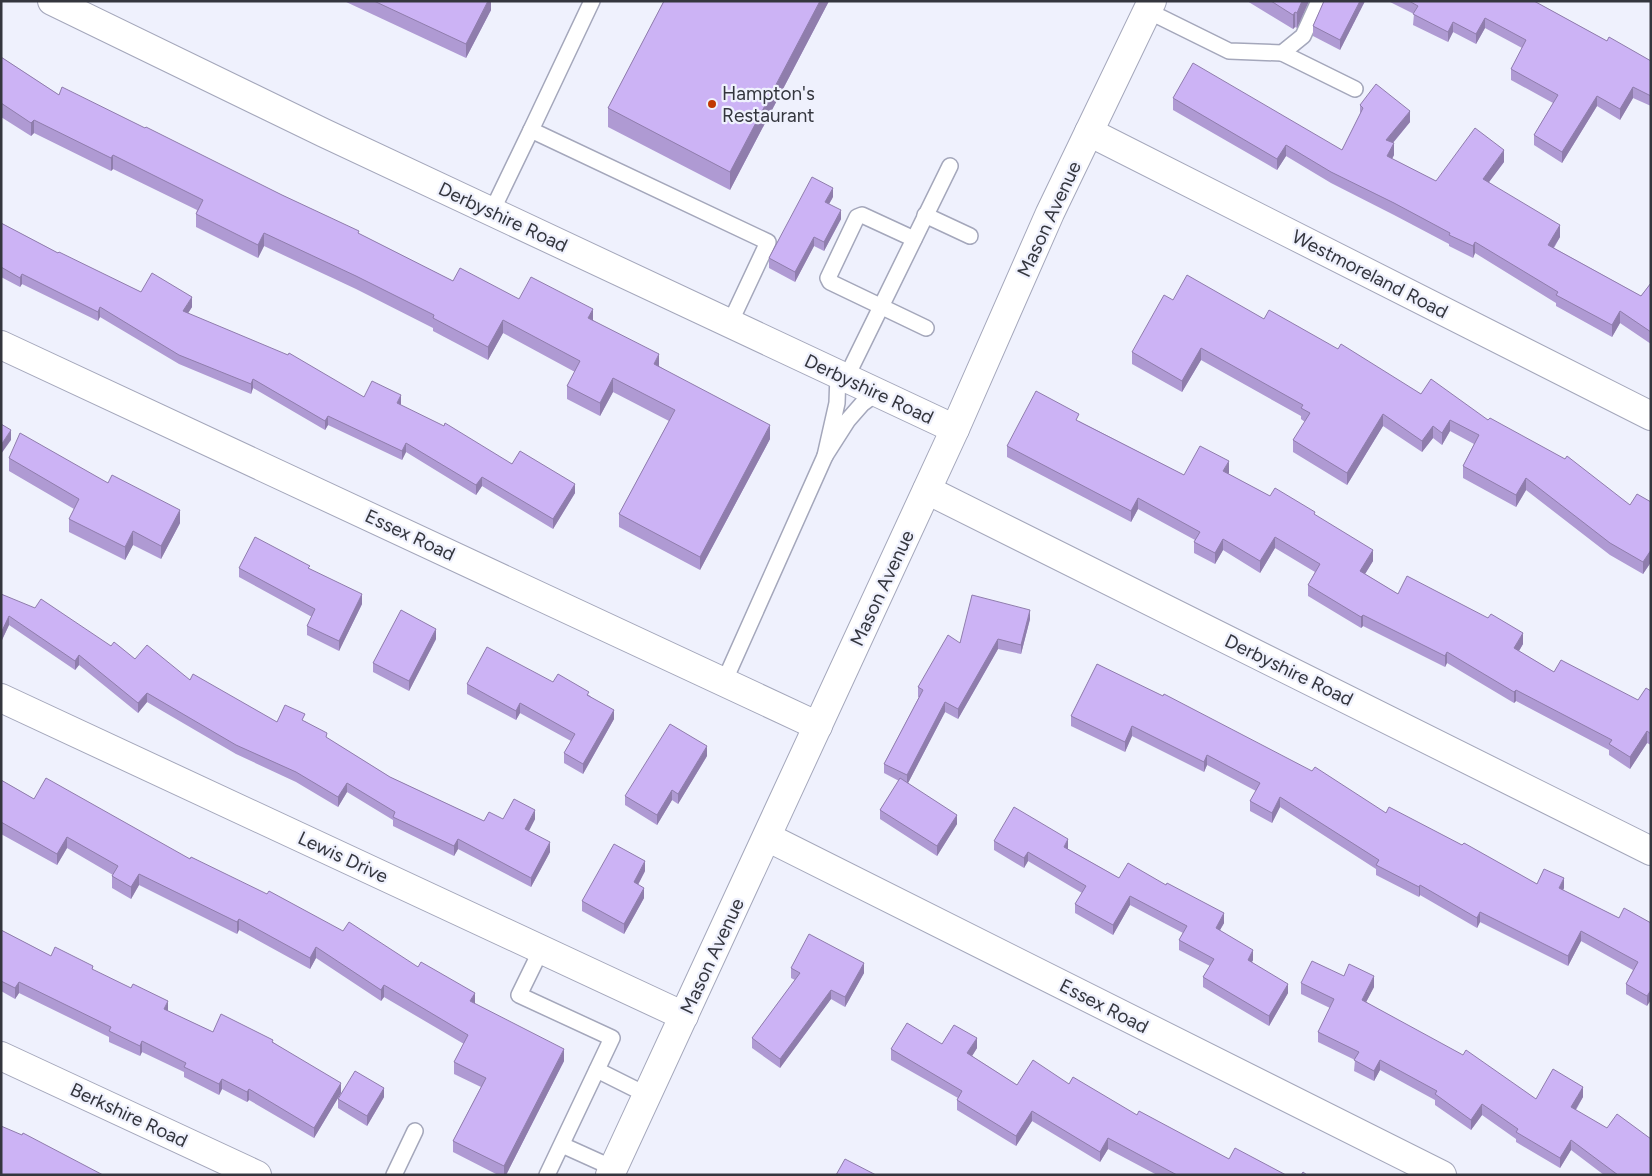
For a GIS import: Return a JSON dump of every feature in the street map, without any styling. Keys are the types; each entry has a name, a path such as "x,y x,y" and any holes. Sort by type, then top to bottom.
{"street":[{"name":"Derbyshire Road","path":"52,1 324,133 955,429"},
{"name":"Mason Avenue","path":"611,1172 955,429 1050,213 1150,6"},
{"name":"Westmoreland Road","path":"1089,132 1651,416"},
{"name":"Essex Road","path":"1,344 818,726"},
{"name":"Derbyshire Road","path":"927,490 1651,850"},
{"name":"Lewis Drive","path":"1,698 684,1016"},
{"name":"Essex Road","path":"767,837 1442,1175"},
{"name":"Berkshire Road","path":"1,1056 257,1175"}],"lane":[{"path":"492,211 592,1"},
{"path":"1282,53 1303,36 1320,1"},
{"path":"1150,6 1229,51 1282,53 1355,89"},
{"path":"530,130 768,242 730,323"},
{"path":"825,456 842,376 881,306 950,166"},
{"path":"914,238 862,215 857,217 828,278 830,282 926,328"},
{"path":"926,215 970,236"},
{"path":"724,682 825,456 848,420 862,404 877,393"},
{"path":"541,950 519,995 612,1038 548,1175"},
{"path":"597,1070 647,1094"},
{"path":"394,1175 416,1131"},
{"path":"562,1145 611,1172"}],"building":[{"path":"374,1 488,1 466,44"},
{"path":"664,1 820,1 730,172 608,108"},
{"path":"1271,1 1302,1 1297,13 1295,12 1293,15"},
{"path":"1324,1 1360,1 1340,40 1313,26"},
{"path":"1409,1 1534,1 1607,41 1609,37 1651,61 1651,96 1633,87 1620,109 1597,96 1562,152 1534,135 1558,95 1511,69 1526,40 1485,18 1476,34 1453,22 1448,32 1413,14 1418,6"},
{"path":"1,57 59,95 62,87 359,231 358,233 453,281 460,268 519,299 531,277 593,309 588,318 659,354 654,364 770,425 700,557 619,514 675,410 613,378 600,403 567,386 580,361 503,320 488,347 433,318 434,315 264,233 258,245 196,214 203,200 113,155 111,158 34,120 31,123 1,103"},
{"path":"1193,63 1342,150 1363,108 1360,105 1376,84 1410,111 1386,140 1394,143 1387,156 1436,181 1475,128 1504,150 1483,179 1560,225 1548,245 1641,296 1651,283 1651,332 1620,311 1612,325 1556,295 1558,292 1475,242 1473,246 1449,235 1450,233 1331,172 1286,145 1277,159 1173,98"},
{"path":"812,177 833,188 825,202 841,210 824,242 814,237 795,272 769,258"},
{"path":"1,223 58,253 141,292 152,273 192,297 183,311 288,355 289,353 364,397 372,381 401,395 397,403 444,426 445,423 512,464 520,451 575,484 553,519 482,477 476,485 406,443 402,451 328,416 325,421 253,379 251,384 179,355 100,307 98,312 22,274 20,278 1,267"},
{"path":"1187,275 1264,319 1269,310 1338,349 1341,344 1421,394 1431,379 1488,420 1490,418 1565,459 1567,456 1630,505 1637,494 1651,502 1651,550 1643,562 1610,543 1526,478 1516,495 1463,466 1479,435 1450,420 1442,433 1433,426 1422,441 1383,414 1347,473 1293,440 1310,413 1301,408 1303,405 1201,348 1182,381 1132,352 1164,295 1173,300"},
{"path":"1036,391 1079,414 1076,420 1184,475 1200,446 1229,461 1223,471 1270,496 1275,488 1373,550 1360,571 1398,594 1407,576 1488,618 1491,614 1523,633 1514,648 1554,672 1561,660 1638,700 1646,688 1651,691 1651,734 1647,731 1630,757 1609,744 1612,740 1516,690 1514,692 1447,652 1445,656 1363,615 1361,617 1308,585 1320,564 1275,537 1260,561 1223,539 1215,553 1194,542 1200,532 1138,498 1131,511 1007,446"},
{"path":"1,424 11,430 1,445"},
{"path":"20,433 108,483 112,475 180,510 161,546 133,531 125,547 69,519 79,499 9,458"},
{"path":"255,537 310,566 308,568 362,594 339,641 307,626 315,609 239,568"},
{"path":"1,594 35,608 41,599 111,646 114,642 135,659 147,645 190,680 193,674 277,722 285,705 305,714 302,720 327,733 326,737 390,777 484,821 489,812 503,819 514,799 535,810 525,829 550,842 531,878 458,839 454,846 393,817 395,812 347,783 338,797 296,772 236,745 147,693 138,703 79,655 75,661 9,616 1,633"},
{"path":"972,595 1030,610 1021,645 998,639 958,709 945,702 907,775 884,764 923,690 918,687 948,635 960,643"},
{"path":"401,610 436,629 409,681 373,663"},
{"path":"487,647 553,682 558,674 589,692 587,695 614,710 583,764 564,753 575,734 520,703 516,711 467,684"},
{"path":"1097,664 1163,696 1164,694 1312,771 1315,767 1386,813 1389,807 1462,845 1464,843 1537,884 1544,869 1564,878 1559,888 1619,918 1624,908 1651,923 1651,990 1647,996 1626,984 1638,962 1581,931 1568,956 1480,912 1477,918 1420,885 1419,887 1376,865 1379,860 1280,797 1272,813 1250,801 1260,783 1207,755 1204,762 1132,726 1125,742 1071,716"},
{"path":"670,724 707,746 678,794 672,790 657,815 625,796"},
{"path":"46,778 190,859 191,857 267,894 269,891 343,931 349,922 418,967 421,962 475,993 470,1001 564,1049 504,1166 453,1141 486,1078 454,1062 468,1035 384,985 381,990 316,947 310,958 239,919 237,922 139,874 131,887 112,876 118,866 67,837 57,854 1,822 1,780 34,799"},
{"path":"900,778 957,815 937,846 880,810"},
{"path":"1014,807 1068,839 1064,847 1119,878 1128,863 1166,885 1167,883 1224,913 1216,928 1253,950 1248,960 1288,984 1269,1016 1203,977 1214,959 1179,940 1187,926 1130,896 1113,925 1075,904 1086,886 1028,852 1024,858 994,841"},
{"path":"614,844 645,861 634,882 644,888 624,924 582,901"},
{"path":"1,930 51,956 55,947 93,966 92,969 131,988 133,984 168,1001 164,1009 213,1032 221,1014 273,1040 272,1042 341,1083 314,1128 249,1089 247,1092 222,1079 219,1084 184,1067 186,1063 142,1041 140,1046 109,1031 111,1027 19,982 15,988 1,981"},
{"path":"809,934 864,963 845,997 831,990 780,1059 752,1038 800,973 791,968"},
{"path":"1312,961 1344,976 1349,964 1374,976 1362,1000 1463,1055 1466,1050 1536,1099 1553,1069 1583,1087 1571,1107 1607,1128 1617,1114 1651,1139 1651,1175 1618,1175 1571,1140 1560,1158 1516,1132 1518,1129 1482,1104 1471,1120 1435,1094 1437,1091 1380,1060 1374,1071 1354,1060 1359,1052 1318,1032 1334,999 1301,983"},
{"path":"907,1023 942,1044 954,1025 977,1038 967,1053 1017,1085 1033,1060 1069,1084 1073,1077 1137,1115 1139,1111 1229,1159 1235,1148 1286,1175 1177,1175 1108,1138 1100,1152 1032,1111 1016,1136 957,1100 962,1091 891,1049"},
{"path":"355,1071 384,1088 367,1116 338,1099"},
{"path":"1,1126 22,1135 23,1133 103,1175 1,1175"},
{"path":"845,1159 876,1175 836,1175"}],"place":[{"name":"Hampton's Restaurant","path":"712,104"}]}
